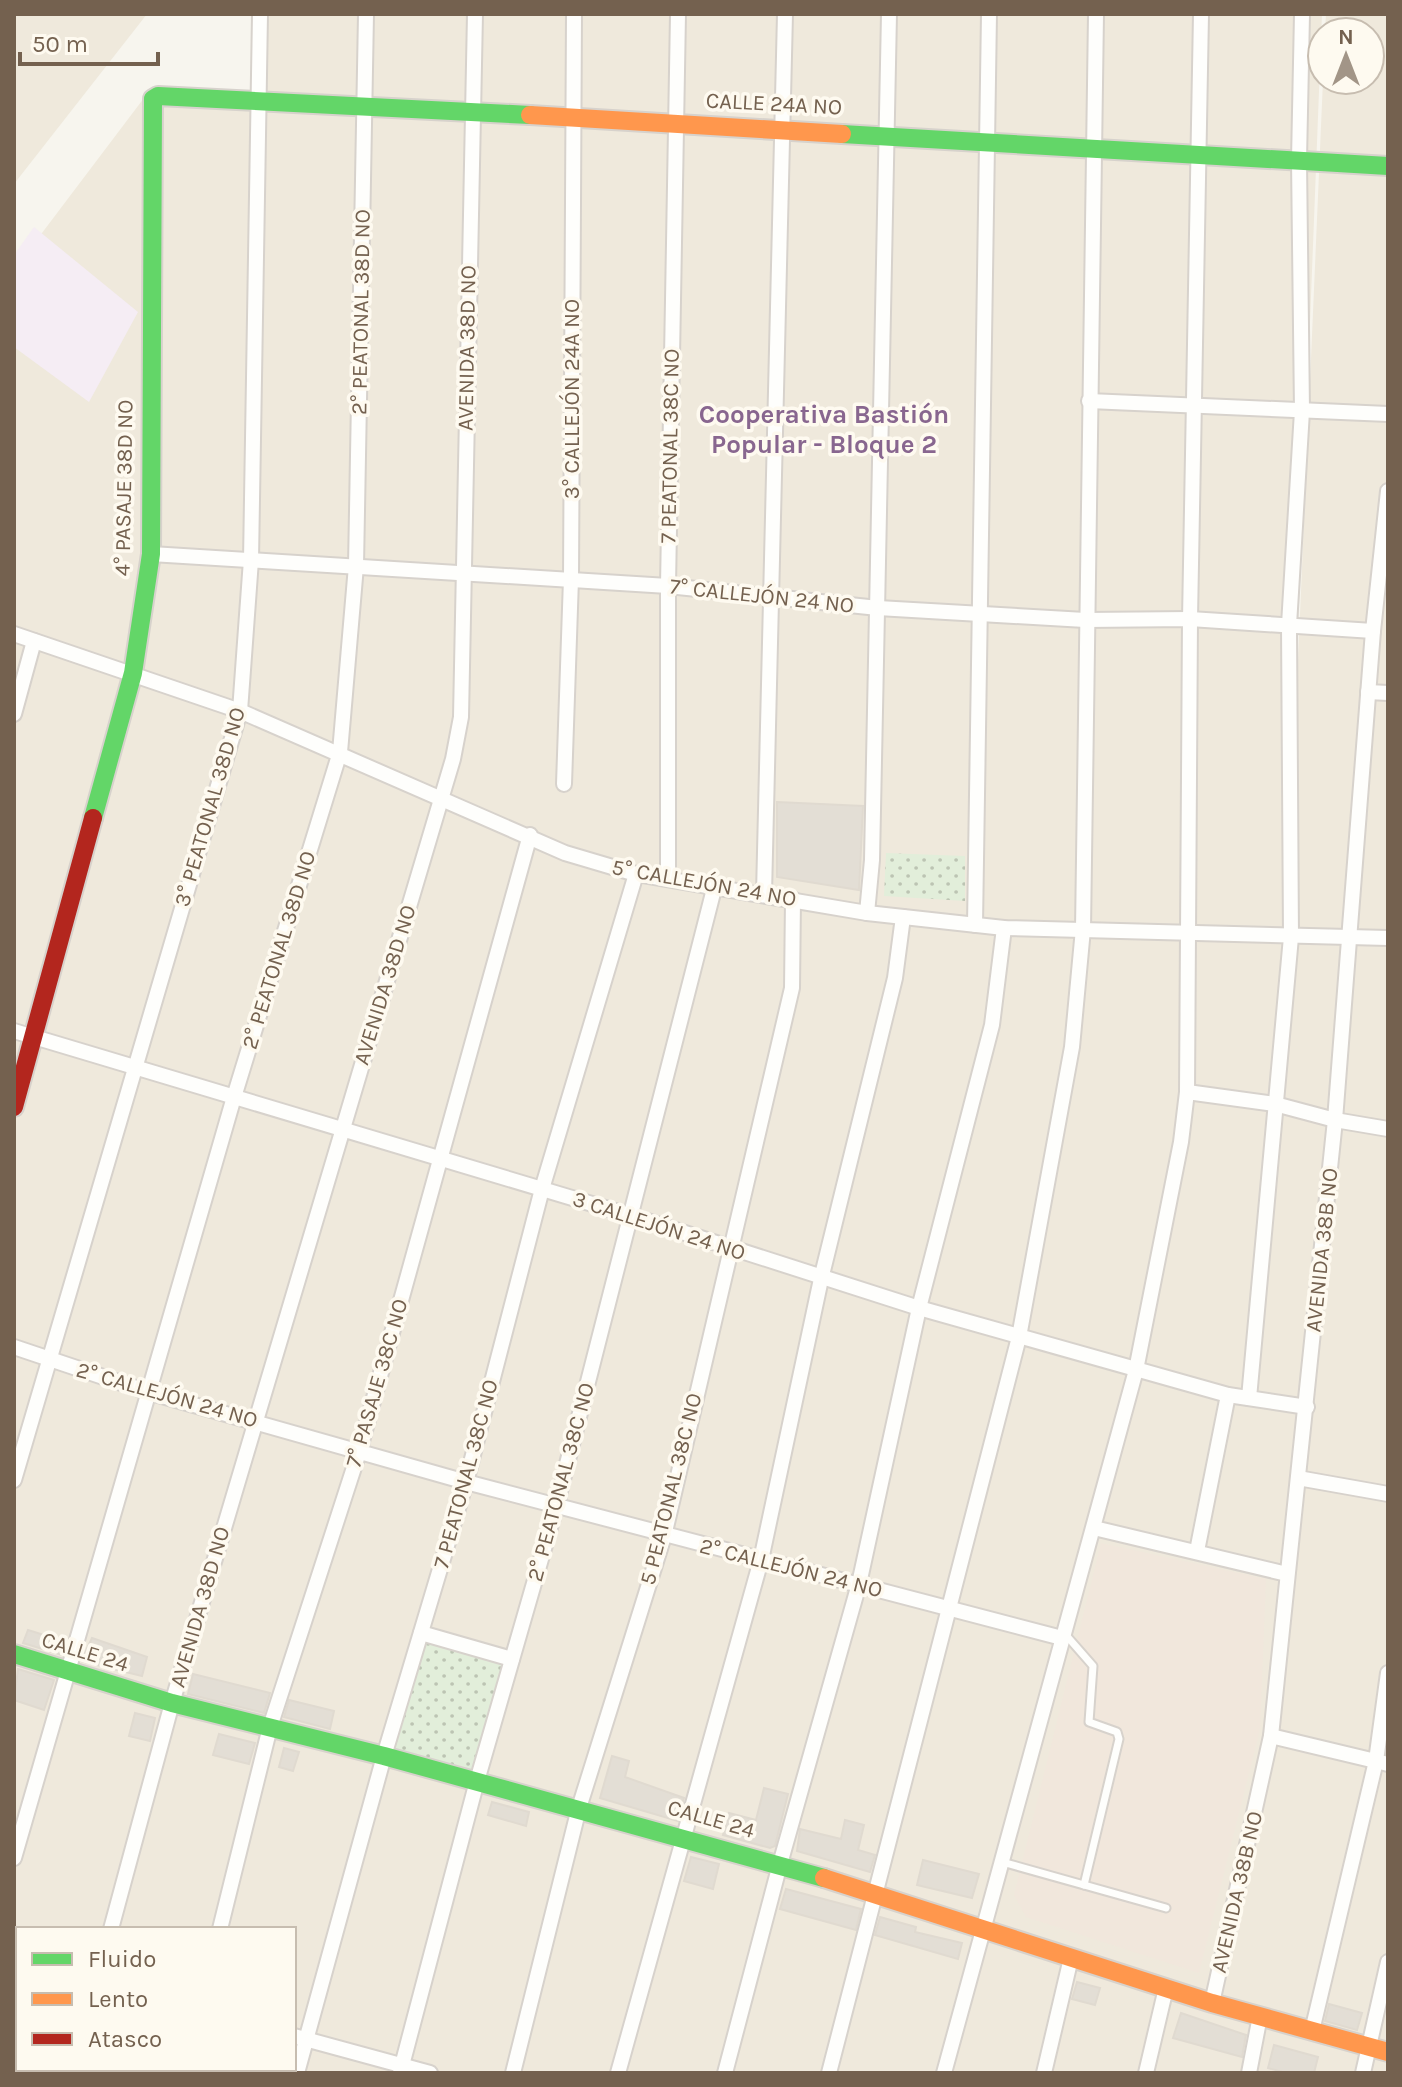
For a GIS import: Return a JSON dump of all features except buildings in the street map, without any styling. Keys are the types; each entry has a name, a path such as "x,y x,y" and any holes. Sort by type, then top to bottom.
{"street":[{"name":"3° PEATONAL 38D NO","path":"14,1480 240,711 251,560 261,99 260,14"},
{"name":"2° PEATONAL 38D NO","path":"14,1858 234,1097 340,752 356,566 366,14"},
{"name":"AVENIDA 38D NO","path":"112,1927 172,1703 441,797 461,717 475,14"},
{"name":"3° CALLEJÓN 24A NO","path":"564,784 571,579 574,14"},
{"name":"7 PEATONAL 38C NO","path":"668,879 668,586 678,14"},
{"path":"764,894 785,14"},
{"path":"867,913 872,860 889,14"},
{"path":"975,925 989,14"},
{"path":"829,2073 1019,1337 1072,1047 1083,929 1096,14"},
{"path":"944,2073 1136,1370 1181,1142 1187,1092 1185,934 1201,14"},
{"path":"1249,1398 1291,937 1289,625 1302,411 1299,160 1302,14"},
{"name":"CALLE 24A NO","path":"158,96 472,111 1388,166"},
{"name":"4° PASAJE 38D NO","path":"14,1107 133,673 151,554 151,106 158,96"},
{"path":"1089,401 1388,414"},
{"name":"AVENIDA 38B NO","path":"1212,2003 1271,1736 1335,1120 1373,631 1388,491"},
{"name":"7° CALLEJÓN 24 NO","path":"151,554 668,586 878,608 1085,620 1190,619 1373,631"},
{"name":"5° CALLEJÓN 24 NO","path":"14,634 240,711 530,835 565,853 636,874 867,913 1004,928 1388,938"},
{"path":"14,714 34,641"},
{"path":"1368,692 1388,693"},
{"name":"7° PASAJE 38C NO","path":"220,1927 270,1727 359,1452 530,835"},
{"name":"7 PEATONAL 38C NO","path":"297,2073 300,2037 466,1482 542,1189 636,874"},
{"name":"2° PEATONAL 38C NO","path":"401,2069 477,1781 556,1507 714,889"},
{"name":"5 PEATONAL 38C NO","path":"513,2073 579,1808 664,1536 728,1249 792,988 793,899"},
{"path":"618,2073 761,1560 821,1279 895,978 903,917"},
{"path":"725,2073 859,1584 919,1308 992,1025 1004,928"},
{"name":"3 CALLEJÓN 24 NO","path":"14,1031 629,1215 919,1308 1228,1395 1307,1407"},
{"path":"1187,1092 1275,1104 1335,1120 1388,1129"},
{"name":"2° CALLEJÓN 24 NO","path":"14,1347 148,1392 556,1507 1063,1636"},
{"path":"1197,1551 1228,1395"},
{"path":"1298,1478 1388,1494"},
{"path":"1094,1528 1287,1574"},
{"path":"421,1633 512,1659"},
{"name":"CALLE 24","path":"14,1654 172,1703 384,1756 780,1864 1212,2003 1388,2052"},
{"path":"1312,2031 1382,1763 1388,1673"},
{"path":"1271,1736 1382,1763"},
{"path":"1044,2073 1071,1958"},
{"path":"1363,2073 1388,1962"},
{"path":"1146,2073 1166,1988"},
{"path":"1249,2073 1260,2016"},
{"path":"300,2037 401,2069 430,2073"}],"lane":[{"path":"1063,1636 1093,1666 1089,1722 1117,1732 1119,1739 1084,1885"},
{"path":"1000,1861 1166,1908"}],"shaded area":[{"path":"14,14 147,14 14,184"},
{"path":"264,14 1322,14 1306,16 1306,96 1319,96 1286,939 1322,96 1386,96 1386,16 1326,14 1388,14 1388,2073 14,2073 14,726 40,635 37,634 14,715 14,270 147,94 262,98"},
{"path":"34,227 138,312 89,402 14,347 14,255"},
{"path":"1101,1543 1266,1579 1260,1729 1199,1973 1026,1917 1014,1895"}],"green space":[{"path":"886,853 965,856 965,901 884,896"},
{"path":"423,1640 502,1665 473,1772 393,1753"}],"traffic: fast":[{"path":"93,818 133,673 151,554 153,99 158,96 530,115"},
{"path":"842,134 1388,166"},
{"path":"14,1654 172,1703 384,1756 824,1878"}],"traffic: slow":[{"path":"530,115 842,134"},
{"path":"824,1878 1212,2003 1388,2052"}],"traffic: jam":[{"path":"14,1107 93,818"}],"district":[{"name":"Cooperativa Bastión Popular - Bloque 2","path":"824,429"}]}
